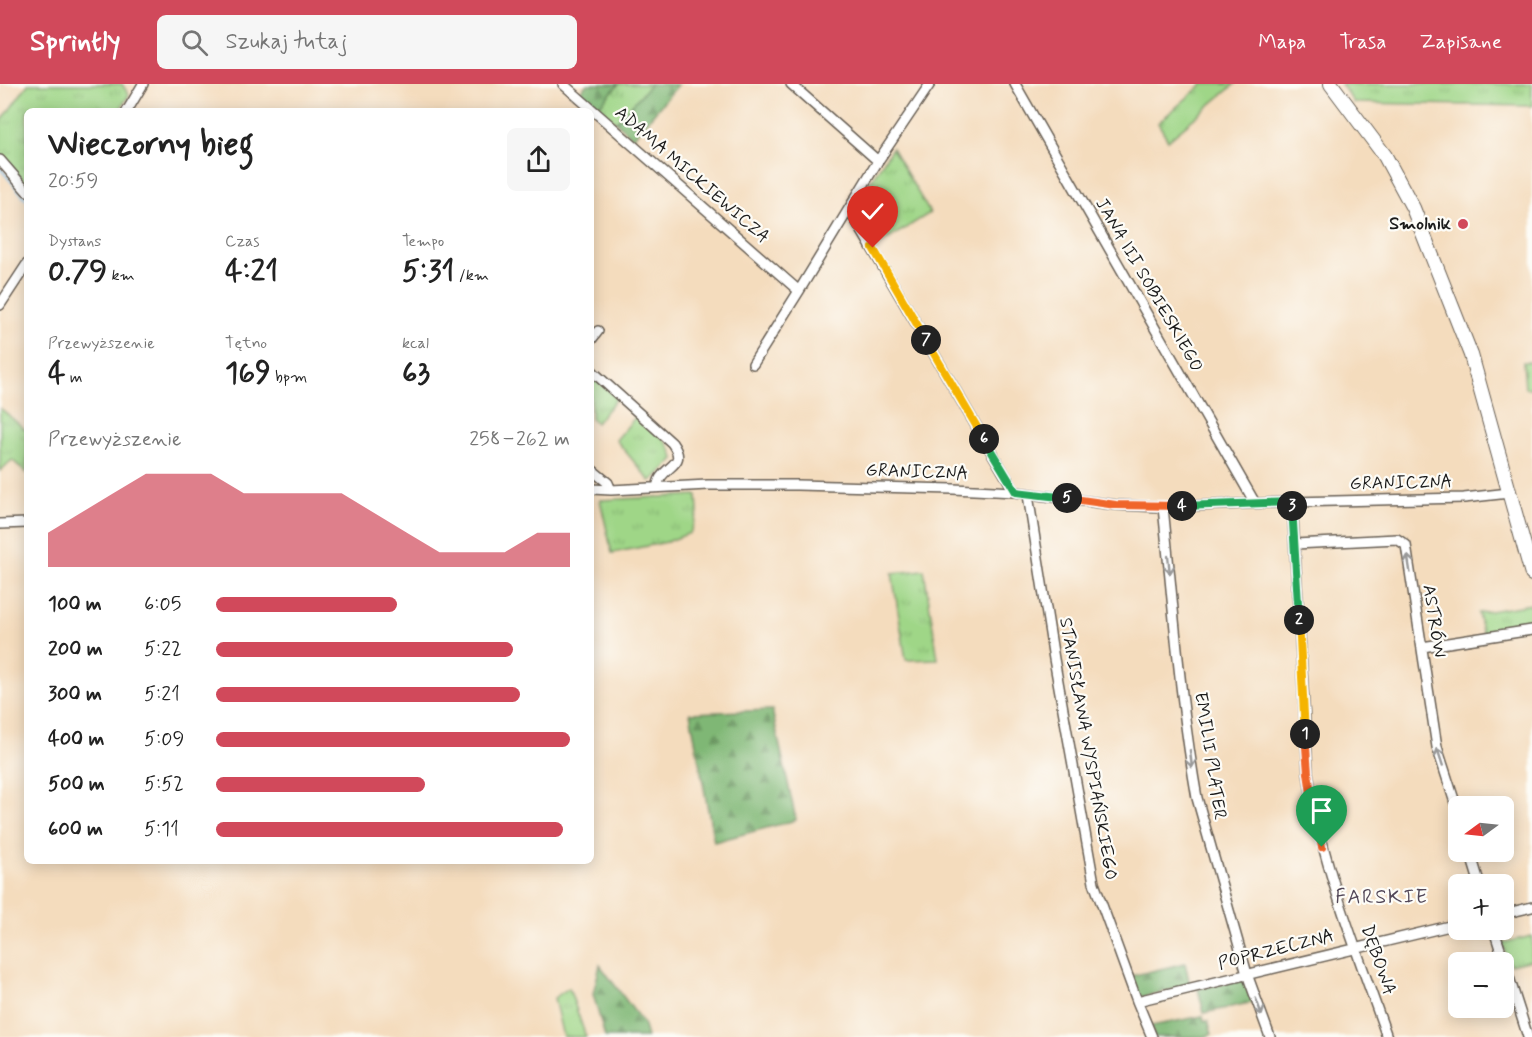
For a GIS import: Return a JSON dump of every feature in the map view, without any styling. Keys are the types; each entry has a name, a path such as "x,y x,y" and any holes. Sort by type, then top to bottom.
{"main road":[{"path":"1331,84 1385,156 1413,208 1471,355 1532,574"}],"street":[{"path":"129,108 144,84"},
{"name":"ADAMA MICKIEWICZA","path":"563,84 590,108"},
{"path":"791,84 878,161"},
{"path":"753,364 878,161 930,84"},
{"name":"JANA III SOBIESKIEGO","path":"1015,84 1255,503"},
{"name":"ADAMA MICKIEWICZA","path":"594,111 800,291"},
{"path":"0,160 24,188"},
{"path":"849,209 1016,492"},
{"path":"0,305 24,269"},
{"path":"594,336 598,331"},
{"path":"594,373 676,449 677,460 660,478 657,487"},
{"path":"594,471 608,483 611,490"},
{"name":"GRANICZNA","path":"594,489 796,485 953,489 1016,492 1116,505 1163,507 1464,498 1509,491"},
{"name":"STANISŁAWA WYSPIAŃSKIEGO","path":"1028,495 1054,659 1094,883 1152,1037"},
{"name":"DĘBOWA","path":"1292,502 1308,773 1313,807 1322,847 1387,1037"},
{"name":"EMILII PLATER","path":"1163,507 1192,768 1204,825 1247,974 1270,1037"},
{"path":"0,524 24,523"},
{"name":"ASTRÓW","path":"1295,544 1397,539 1406,545 1437,747 1453,796"},
{"path":"1422,647 1532,630"},
{"path":"1514,911 1532,907"},
{"name":"POPRZECZNA","path":"1137,1001 1448,926"},
{"path":"1497,940 1528,1037"}],"green space":[{"path":"28,84 122,84 129,95 121,108 24,108 24,182 0,156 0,123"},
{"path":"587,84 619,84 598,107 580,92"},
{"path":"619,84 651,84 616,122 598,107"},
{"path":"651,84 678,85 633,138 616,122"},
{"path":"1203,84 1235,84 1168,140 1158,123"},
{"path":"1341,84 1532,84 1532,106 1354,103"},
{"path":"892,148 930,213 877,246 854,207"},
{"path":"1523,362 1532,362 1532,388 1525,388"},
{"path":"594,377 617,398 596,423 594,421"},
{"path":"0,408 24,428 24,470 12,460 0,471"},
{"path":"637,415 664,440 674,459 650,481 616,440"},
{"path":"697,495 698,513 690,533 667,542 612,553 600,500"},
{"path":"924,570 938,659 906,660 892,573"},
{"path":"1532,604 1532,626 1483,635 1478,613"},
{"path":"772,710 796,820 714,842 690,713"},
{"path":"1532,936 1532,960 1514,964 1514,952 1505,952 1502,943"},
{"path":"1185,963 1190,985 1138,998 1131,976"},
{"path":"600,965 643,1023 647,1037 605,1037 593,994"},
{"path":"1241,979 1246,980 1254,1002 1204,1013 1198,989"},
{"path":"569,988 586,1037 563,1037 554,998"},
{"path":"1203,1016 1204,1021 1208,1021 1212,1034 1204,1037 1154,1037 1151,1026"}],"waterway":[{"path":"0,168 24,196"}],"place":[{"name":"Smolnik","path":"1463,224"}],"district":[{"name":"FARSKIE","path":"1382,897"}],"route":[{"path":"873,248 1016,492 1116,505 1163,507 1292,502 1308,773 1322,847"}]}
